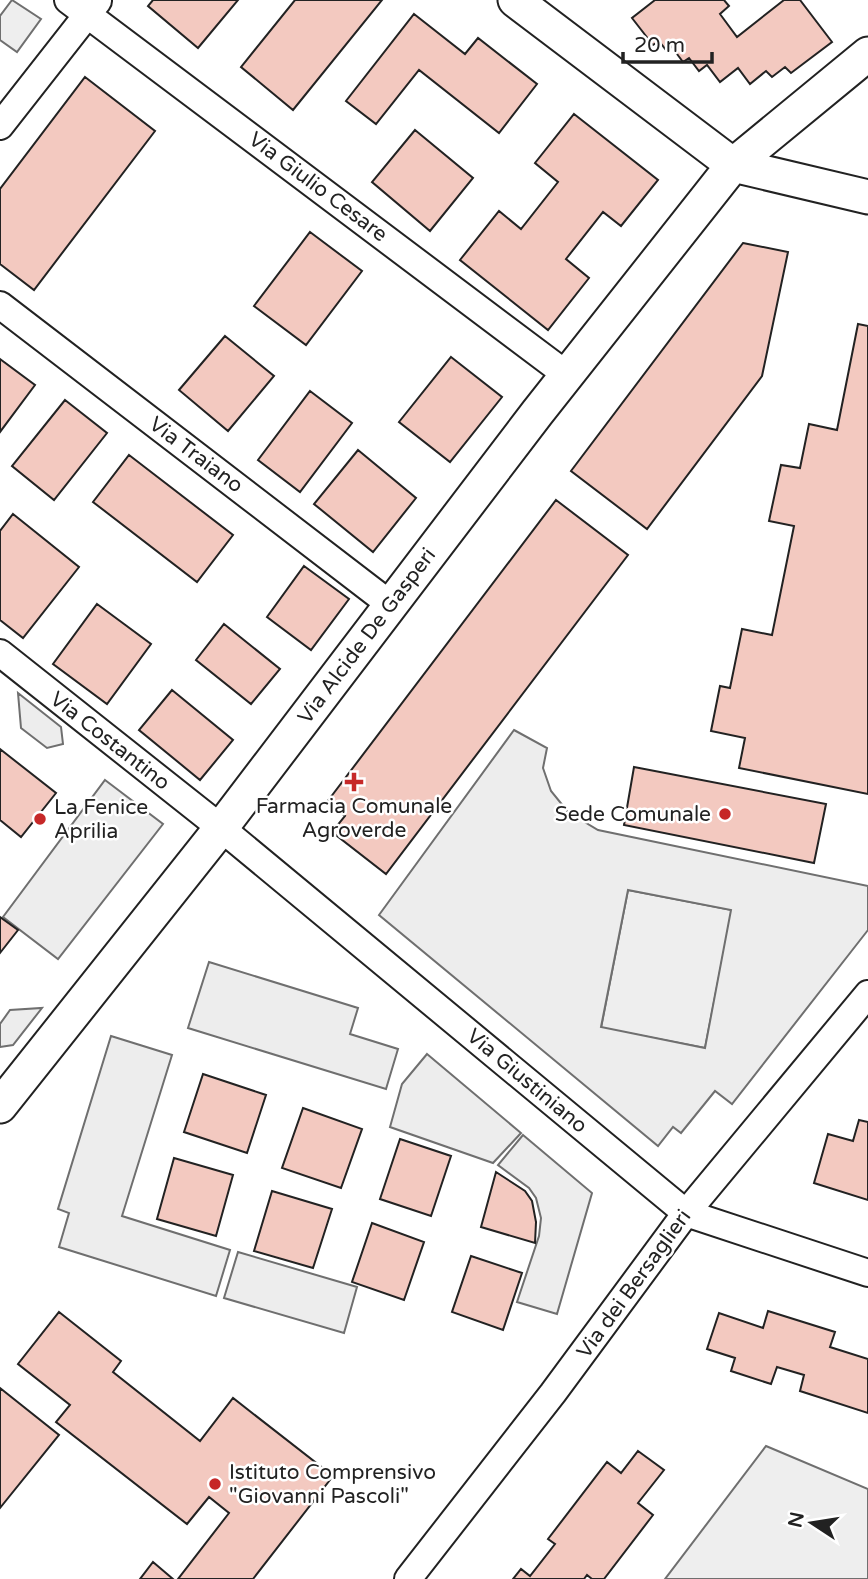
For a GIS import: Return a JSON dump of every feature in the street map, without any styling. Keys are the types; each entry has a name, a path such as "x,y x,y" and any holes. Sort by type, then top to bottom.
{"street":[{"path":"515,0 733,165 868,197"},
{"path":"0,126 85,5"},
{"name":"Via Giulio Cesare","path":"85,5 567,374"},
{"name":"Via Alcide De Gasperi","path":"0,1106 221,828 567,374 733,165 868,54"},
{"name":"Via Traiano","path":"0,305 391,605"},
{"name":"Via Costantino","path":"0,653 221,828"},
{"name":"Via Giustiniano","path":"221,828 686,1213 868,1273"},
{"name":"Via dei Bersaglieri","path":"408,1579 553,1393 686,1213 868,995"}],"shaded area":[{"path":"12,0 41,19 17,52 0,40 0,16"},
{"path":"18,693 61,727 63,744 47,748 21,728"},
{"path":"514,730 547,748 543,768 551,791 568,812 598,830 868,886 868,930 732,1104 715,1091 681,1133 673,1127 658,1146 379,915","holes":["628,890 731,910 705,1048 601,1027"]},
{"path":"105,780 163,824 58,959 3,917"},
{"path":"628,890 732,910 705,1048 601,1028"},
{"path":"209,962 358,1008 350,1034 398,1049 386,1089 188,1028"},
{"path":"42,1008 13,1045 0,1047 0,1024 10,1010"},
{"path":"111,1036 172,1055 122,1216 230,1250 216,1296 59,1247 69,1213 58,1209"},
{"path":"427,1054 521,1133 493,1163 390,1127 402,1084"},
{"path":"523,1135 592,1193 557,1314 517,1302 539,1236 541,1218 536,1198 529,1188 498,1165"},
{"path":"238,1252 357,1287 344,1333 224,1298"},
{"path":"766,1446 868,1489 868,1579 665,1579"}],"building":[{"path":"153,0 238,0 198,48 148,6"},
{"path":"295,0 382,0 293,110 241,67"},
{"path":"655,0 724,0 729,6 720,14 737,37 784,0 800,0 832,42 791,73 785,67 772,77 766,71 750,84 738,68 720,82 707,65 699,71 689,58 683,62 671,46 666,50 659,41 653,45 632,18"},
{"path":"414,14 465,54 478,38 537,84 499,133 419,70 376,124 346,101"},
{"path":"85,77 155,131 34,290 0,264 0,189"},
{"path":"574,114 658,180 621,226 603,212 566,259 589,278 548,330 460,260 499,211 521,229 558,182 535,163"},
{"path":"415,130 473,178 430,231 372,182"},
{"path":"310,232 362,271 306,345 254,306"},
{"path":"743,243 788,252 762,376 647,529 571,471"},
{"path":"858,324 868,326 868,794 739,768 745,738 711,731 720,686 730,688 742,629 772,635 794,526 769,521 781,465 800,468 809,424 837,430"},
{"path":"225,336 274,376 228,431 179,390"},
{"path":"451,357 502,397 450,462 399,422"},
{"path":"0,359 35,385 0,432"},
{"path":"310,391 352,423 300,492 258,460"},
{"path":"65,400 107,433 54,500 12,466"},
{"path":"358,450 416,498 373,552 314,504"},
{"path":"129,455 233,535 197,582 93,502"},
{"path":"556,500 628,555 386,874 332,832 345,816 327,802"},
{"path":"13,514 79,567 23,638 0,620 0,531"},
{"path":"304,566 349,599 311,650 267,617"},
{"path":"97,604 151,644 107,704 53,664"},
{"path":"224,624 280,669 251,704 196,660"},
{"path":"172,690 233,740 200,780 139,730"},
{"path":"0,749 56,793 21,837 0,820"},
{"name":"Sede Comunale","path":"634,767 826,804 814,863 624,825"},
{"path":"0,917 18,930 0,953"},
{"path":"203,1074 266,1095 247,1153 184,1132"},
{"path":"303,1108 362,1129 341,1188 282,1168"},
{"path":"859,1120 868,1122 868,1200 814,1183 828,1134 853,1141"},
{"path":"400,1139 451,1156 431,1216 380,1199"},
{"path":"174,1158 233,1175 216,1236 157,1219"},
{"path":"496,1172 525,1191 532,1201 536,1222 535,1243 481,1227"},
{"path":"272,1191 332,1209 313,1268 254,1251"},
{"path":"372,1223 424,1242 404,1300 352,1282"},
{"path":"471,1256 522,1273 503,1330 452,1312"},
{"path":"768,1311 835,1332 830,1347 868,1359 868,1413 800,1391 804,1375 777,1367 771,1384 731,1371 735,1358 707,1349 719,1313 763,1328"},
{"path":"59,1312 121,1361 113,1372 200,1441 233,1398 333,1476 253,1579 178,1579 229,1513 209,1497 187,1524 56,1422 70,1405 18,1364"},
{"path":"0,1388 59,1435 0,1508"},
{"path":"638,1451 664,1470 638,1503 653,1515 604,1579 592,1579 587,1575 584,1579 513,1579 521,1569 530,1576 555,1544 548,1539 607,1462 621,1473"},
{"path":"153,1562 173,1579 140,1579"}],"place":[{"name":"Farmacia Comunale Agroverde","path":"354,782"},
{"name":"Sede Comunale","path":"725,814"},
{"name":"La Fenice Aprilia","path":"40,819"},
{"name":"Istituto Comprensivo \"Giovanni Pascoli\"","path":"215,1484"}]}
